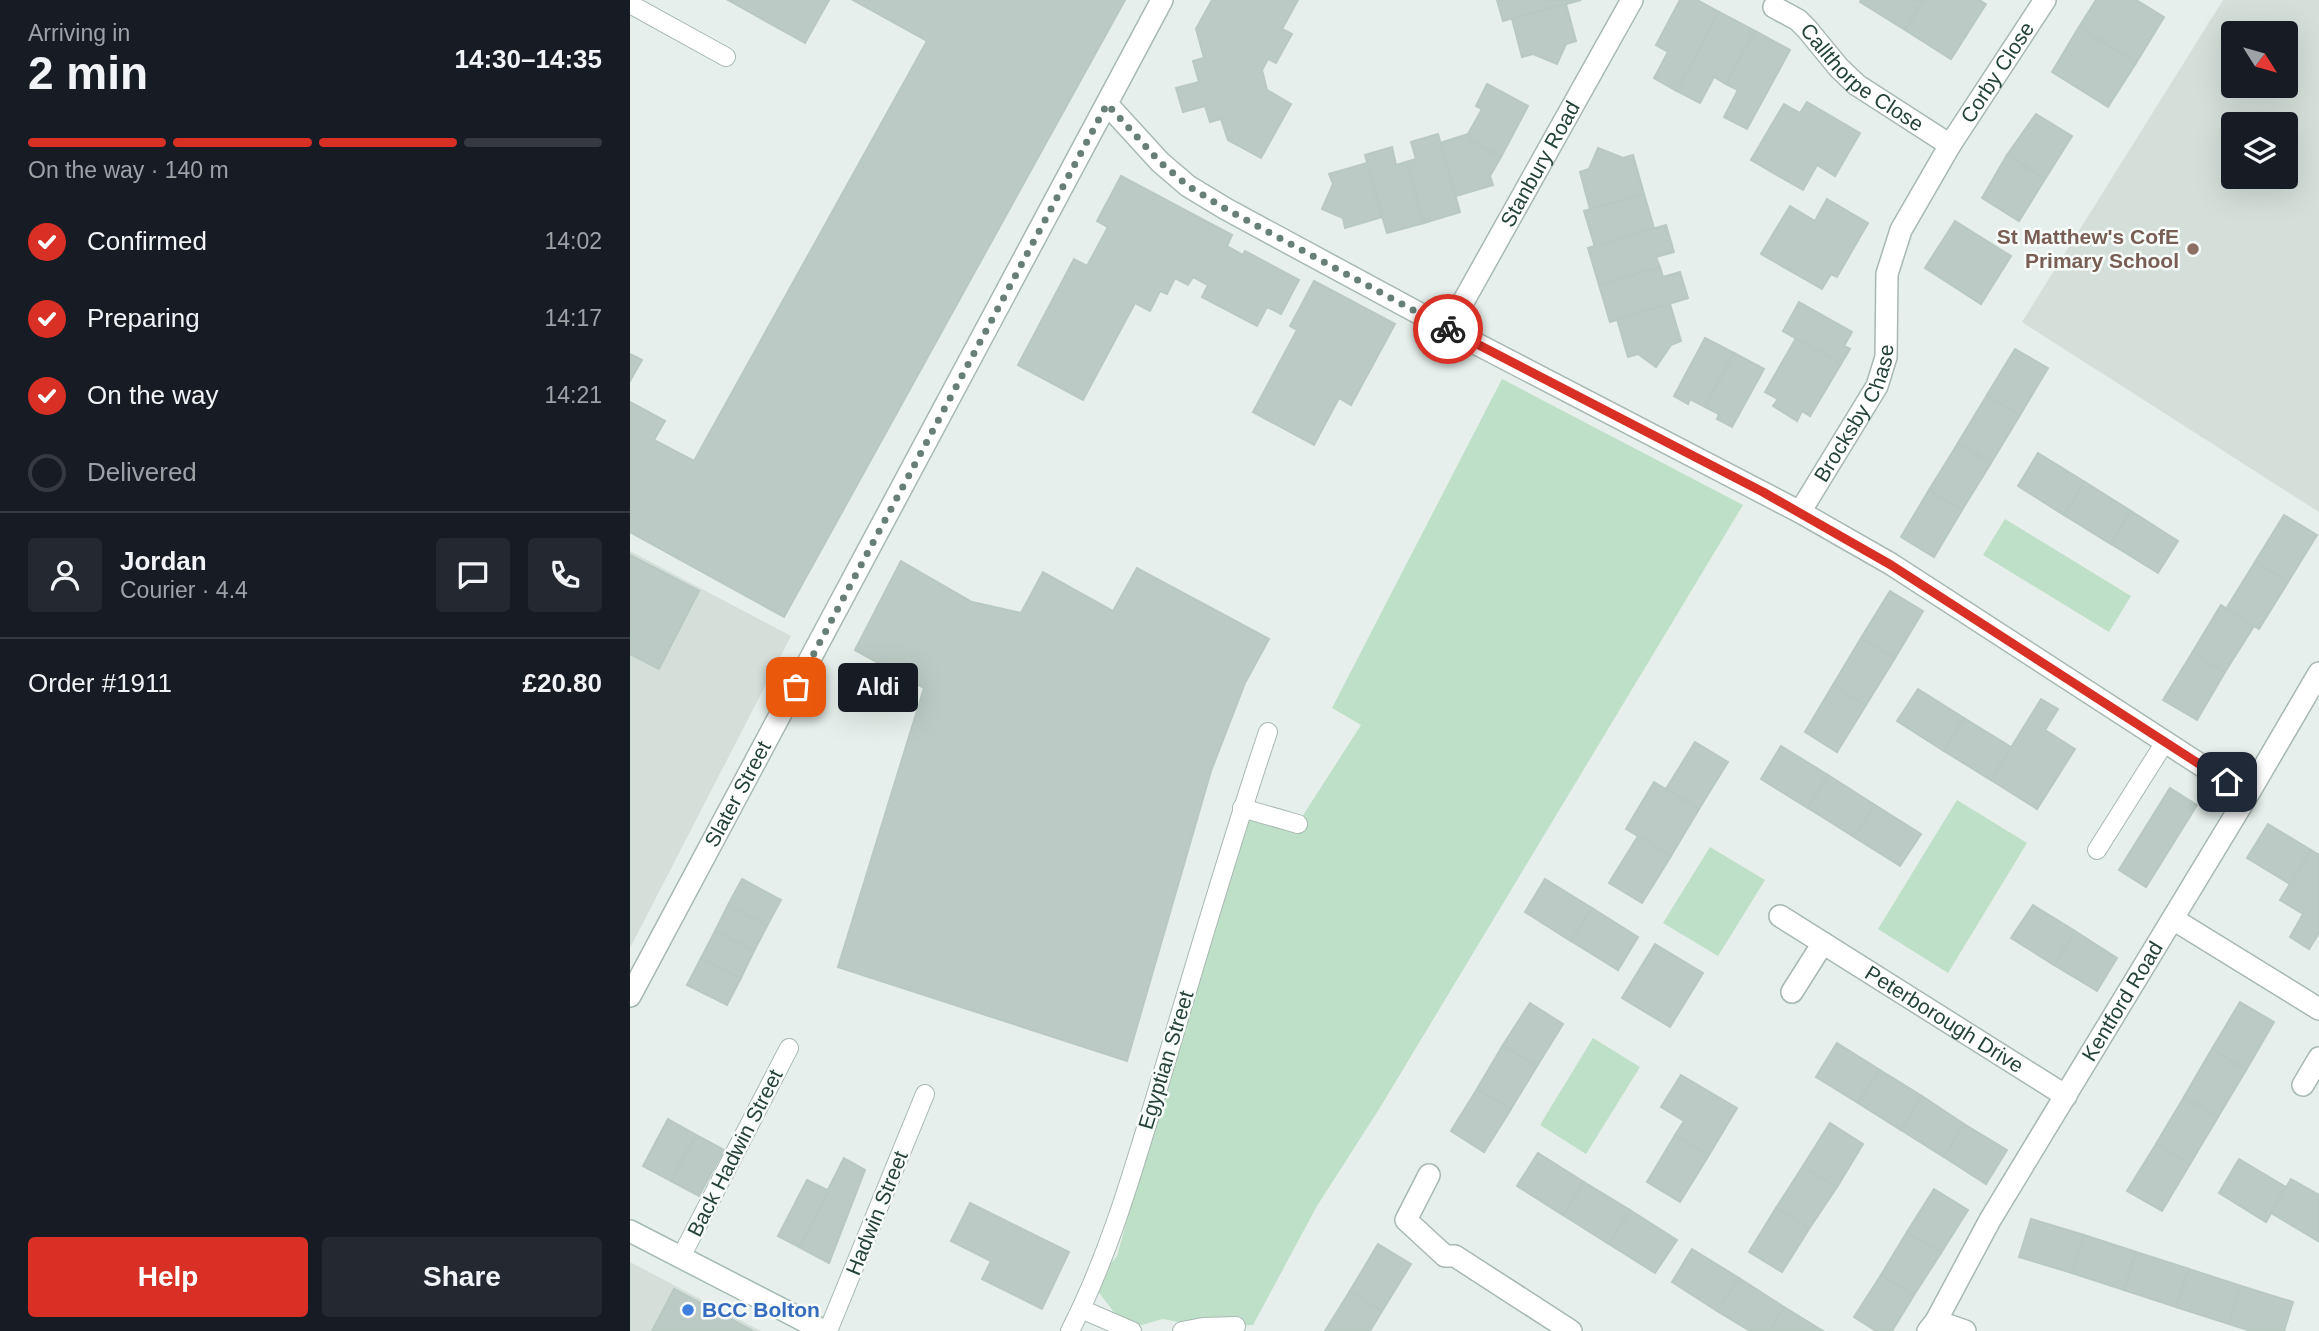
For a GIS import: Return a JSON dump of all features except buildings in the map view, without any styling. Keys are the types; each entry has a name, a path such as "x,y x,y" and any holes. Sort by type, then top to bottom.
{"street":[{"name":"Slater Street","path":"630,996 1162,0"},
{"name":"Stanbury Road","path":"1448,329 1632,0"},
{"name":"Corby Close","path":"1951,145 2045,0"},
{"name":"Callthorpe Close","path":"1774,7 1807,29 1839,68 1857,85 1951,145"},
{"path":"1107,104 1160,162 1188,186 1448,329 1800,512 1891,565 2247,795"},
{"name":"Brocksby Chase","path":"1800,512 1880,378 1886,357 1887,274 1892,254 1901,230 1951,145"},
{"name":"Kentford Road","path":"1932,1326 1990,1220 2319,673"},
{"name":"Peterborough Drive","path":"1780,916 2066,1096"},
{"path":"2173,919 2319,1009"},
{"path":"1792,992 1823,943"},
{"path":"2303,1085 2319,1058"},
{"path":"1429,1175 1406,1220 1446,1256 1455,1256 1571,1331"},
{"path":"630,1231 826,1331"},
{"path":"1932,1326 1965,1331"}],"lane":[{"path":"630,4 726,57"},
{"name":"Egyptian Street","path":"1070,1331 1093,1284 1123,1204 1242,808 1268,732"},
{"path":"2097,850 2165,742"},
{"path":"1242,808 1298,824"},
{"name":"Back Hadwin Street","path":"681,1257 789,1048"},
{"name":"Hadwin Street","path":"826,1331 925,1094"},
{"path":"1081,1309 1132,1331"},
{"path":"1182,1331 1236,1326"}],"shaded area":[{"name":"St Matthew's CofE Primary School","path":"2223,0 2319,0 2319,512 2022,322"},
{"path":"630,551 791,636 630,948"},
{"path":"630,1262 761,1331 630,1331"}],"green space":[{"path":"1502,379 1743,505 1381,1106 1317,1206 1253,1325 1203,1327 1163,1319 1127,1329 1093,1285 1117,1256 1242,808 1298,823 1361,725 1332,708"},
{"path":"2005,519 2131,596 2109,632 1983,555"},
{"path":"1957,800 2027,843 1948,973 1878,929"},
{"path":"1710,847 1765,880 1718,956 1663,923"},
{"path":"1593,1038 1640,1067 1586,1154 1540,1125"}],"way so far":[{"path":"796,687 1107,104 1160,162 1188,186 1448,329"}],"place":[{"name":"St Matthew's CofE Primary School","path":"2193,249"},
{"name":"Aldi","path":"796,687"},
{"name":"BCC Bolton","path":"688,1310"}],"route":[{"path":"1448,329 1800,512 1891,565 2227,782"}]}
